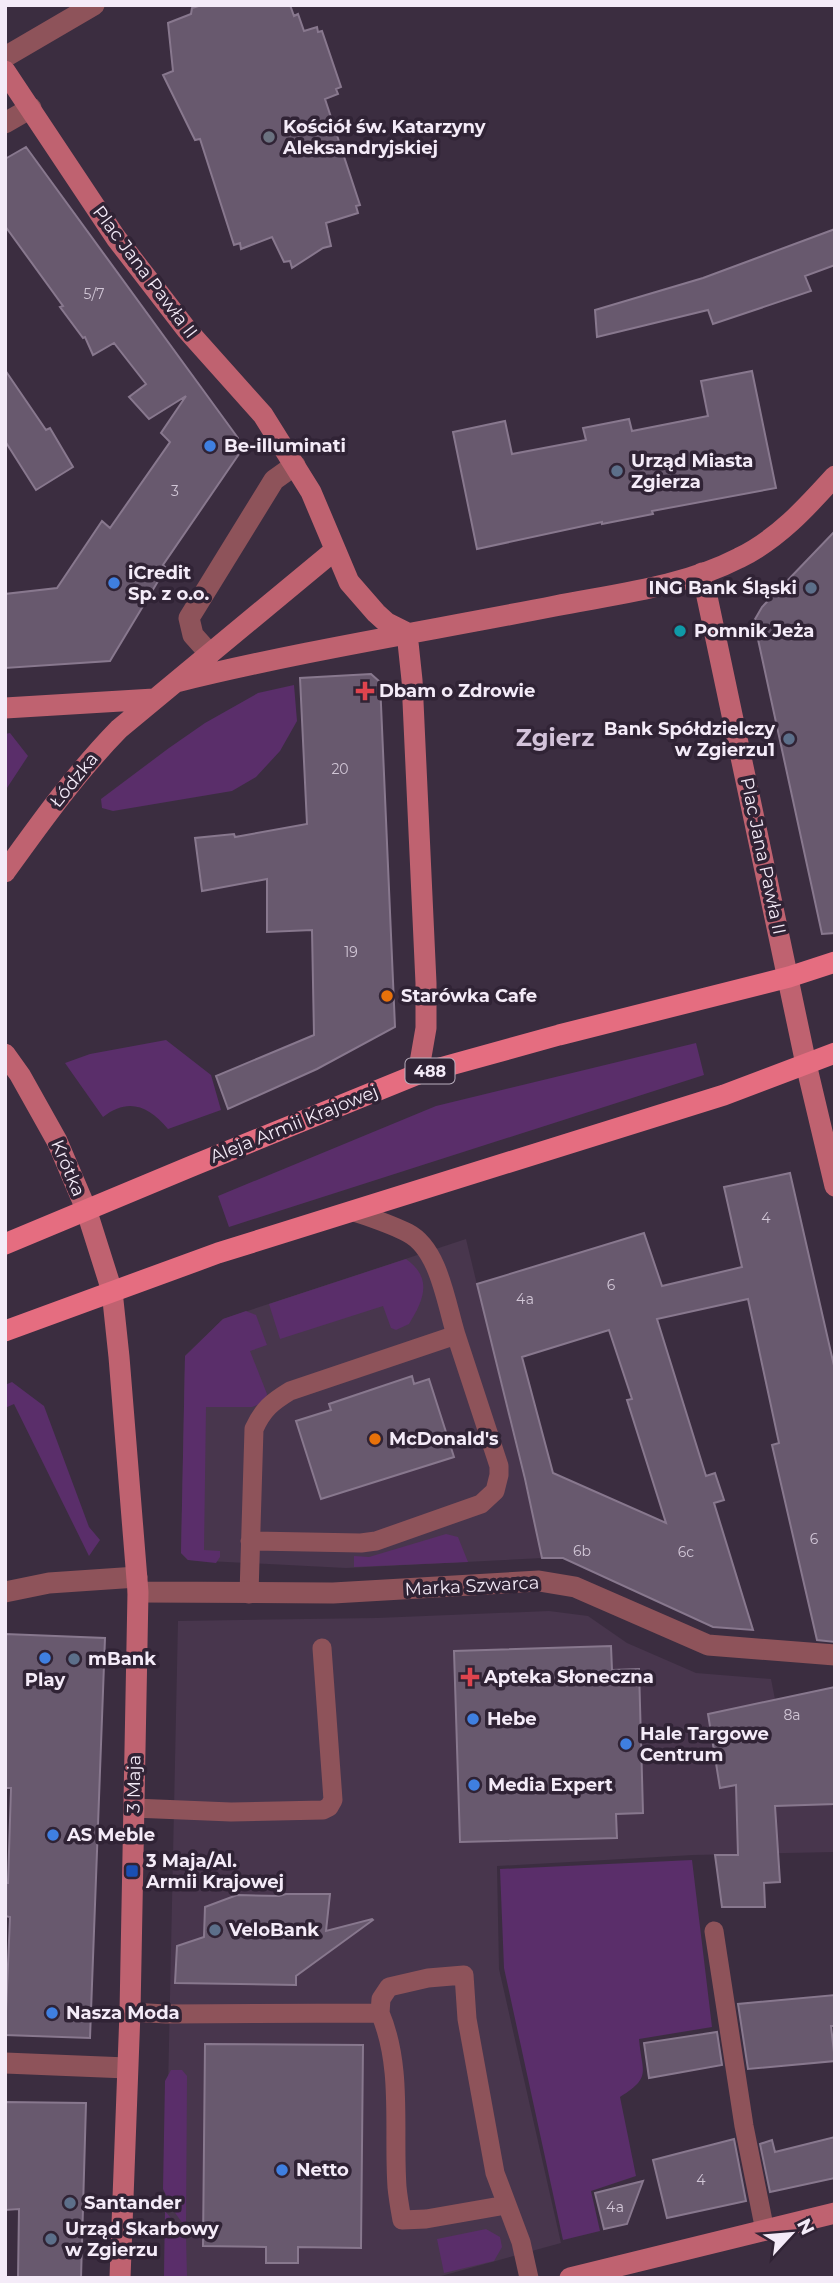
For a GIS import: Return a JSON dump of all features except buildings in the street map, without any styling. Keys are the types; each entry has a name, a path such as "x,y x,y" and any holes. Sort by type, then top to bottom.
{"main road":[{"name":"Aleja Armii Krajowej","path":"5,1244 418,1074 789,977 835,962"},
{"path":"5,1331 218,1253 724,1095 835,1053"}],"street":[{"path":"5,57 94,5"},
{"name":"Plac Jana Pawła II","path":"5,71 116,238 187,330 263,415 311,492 349,582 363,600 387,622 407,633"},
{"path":"5,123 31,107"},
{"path":"210,654 192,635 189,618 274,480 295,464"},
{"path":"176,682 337,646 617,594 702,573 720,567 763,544 805,509 835,476"},
{"path":"5,708 154,699 335,550"},
{"name":"Plac Jana Pawła II","path":"702,573 806,1064 835,1186"},
{"path":"407,633 412,680 426,983 426,1028 418,1074"},
{"name":"Łódzka","path":"5,872 87,762 119,729 154,699"},
{"name":"Krótka","path":"5,1054 20,1075 57,1141 86,1209 112,1291"},
{"name":"3 Maja","path":"112,1291 137,1585 130,2012 120,2278"},
{"name":"Marka Szwarca","path":"5,1592 48,1583 137,1585 249,1594 333,1593 527,1580 575,1587 708,1646 835,1655"},
{"path":"5,2063 127,2068"},
{"path":"570,2278 835,2213"}],"lane":[{"path":"250,1542 376,1541 473,1507 495,1491 499,1466 436,1269 424,1245 410,1234 352,1211"},
{"path":"249,1594 254,1429 261,1413 290,1391 456,1335"},
{"path":"133,1808 231,1812 323,1810 330,1807 333,1800 322,1648"},
{"path":"714,1931 744,2126 765,2231"},
{"path":"506,2205 402,2220 397,2188 396,2100 389,2035 380,2013 381,1999 389,1987 428,1978 464,1975 467,2020 495,2173 521,2242 529,2278"},
{"path":"130,2012 380,2013"}],"shaded area":[{"path":"294,685 297,721 280,751 256,777 232,791 113,811 102,808 101,799 205,723 258,693"},
{"path":"10,733 28,756 5,791 5,734"},
{"path":"166,1040 211,1075 221,1110 168,1129 153,1115 138,1107 121,1107 103,1117 65,1063 90,1054"},
{"path":"696,1043 704,1075 229,1227 218,1196 436,1106"},
{"path":"466,1239 543,1558 346,1568 188,1560 181,1553 185,1356 223,1319"},
{"path":"406,1259 420,1274 423,1282 422,1298 409,1324 396,1330 391,1328 383,1306 280,1339 269,1304"},
{"path":"246,1311 256,1315 267,1345 250,1351 267,1394 265,1402 252,1407 206,1407 204,1550 220,1551 220,1557 216,1563 188,1560 181,1553 185,1356 223,1319"},
{"path":"12,1382 44,1406 89,1527 100,1540 89,1556 14,1404 5,1408 5,1385"},
{"path":"446,1534 458,1537 468,1562 354,1567 354,1556 369,1557"},
{"path":"549,1611 588,1616 627,1643 696,1673 771,1679 785,1750 818,1743 835,1817 835,1852 693,1855 497,1866 499,1969 561,2243 434,2278 164,2278 178,1621 377,1618"},
{"path":"692,1860 712,2027 639,2039 643,2073 637,2084 620,2097 636,2176 591,2191 600,2231 563,2240 504,1968 500,1869"},
{"path":"171,2070 182,2070 187,2076 186,2228 163,2189 165,2081"},
{"path":"165,2211 186,2236 187,2278 164,2278"},
{"path":"486,2229 500,2237 502,2247 494,2261 444,2273 437,2239"}],"place":[{"name":"Kościół św. Katarzyny Aleksandryjskiej","path":"269,137"},
{"name":"Be-illuminati","path":"210,446"},
{"name":"Urząd Miasta Zgierza","path":"617,471"},
{"name":"iCredit Sp. z o.o.","path":"114,583"},
{"name":"ING Bank Śląski","path":"811,588"},
{"name":"Pomnik Jeża","path":"680,631"},
{"name":"Dbam o Zdrowie","path":"365,691"},
{"name":"Bank Spółdzielczy w Zgierzu1","path":"789,739"},
{"name":"Starówka Cafe","path":"387,996"},
{"name":"McDonald's","path":"375,1439"},
{"name":"Play","path":"45,1658"},
{"name":"mBank","path":"74,1659"},
{"name":"Apteka Słoneczna","path":"470,1677"},
{"name":"Hebe","path":"473,1719"},
{"name":"Hale Targowe Centrum","path":"626,1744"},
{"name":"Media Expert","path":"474,1785"},
{"name":"AS Meble","path":"53,1835"},
{"name":"3 Maja/Al. Armii Krajowej","path":"132,1871"},
{"name":"VeloBank","path":"215,1930"},
{"name":"Nasza Moda","path":"52,2013"},
{"name":"Netto","path":"282,2170"},
{"name":"Santander","path":"70,2203"},
{"name":"Urząd Skarbowy w Zgierzu","path":"51,2239"}],"district":[{"name":"Zgierz","path":"555,737"}]}
